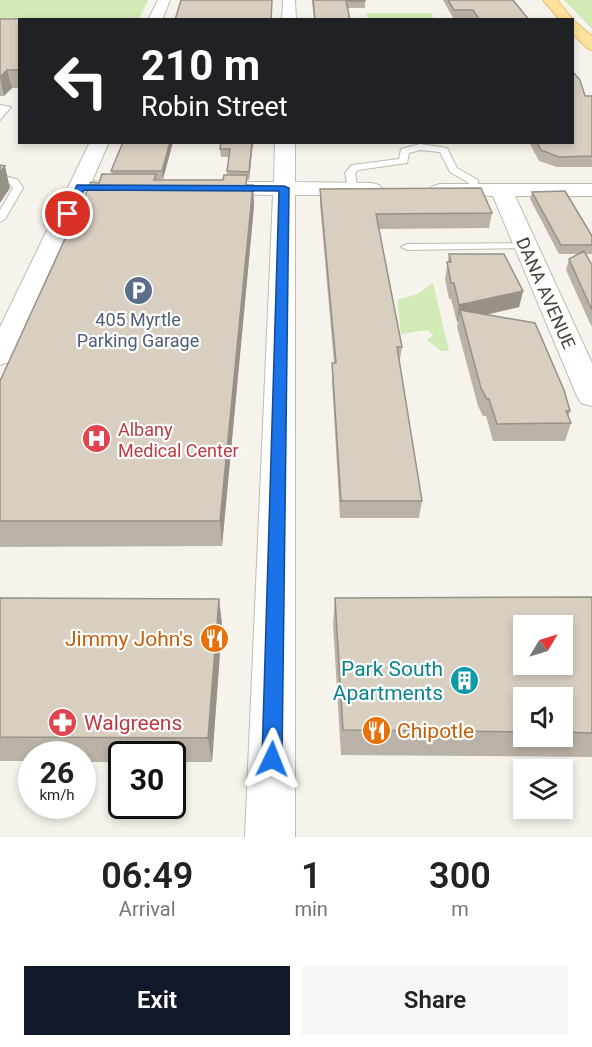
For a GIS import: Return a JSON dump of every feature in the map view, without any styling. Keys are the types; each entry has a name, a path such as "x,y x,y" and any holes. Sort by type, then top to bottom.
{"main road":[{"path":"550,0 566,18"},
{"path":"574,25 592,45"}],"street":[{"path":"156,18 164,0"},
{"path":"289,0 289,18"},
{"path":"0,356 99,144"},
{"path":"270,837 282,405 285,144"},
{"path":"419,189 471,183 501,190 592,190"},
{"path":"81,187 150,188"},
{"path":"196,188 397,189"},
{"name":"DANA AVENUE","path":"501,190 592,396"}],"lane":[{"path":"0,107 7,107 0,117"},
{"path":"353,189 350,173 355,167 397,164 404,161 404,151 420,147 444,150 453,170 471,183"},
{"path":"0,177 14,182 18,188 0,219"},
{"path":"406,247 525,246"}],"green space":[{"path":"0,0 148,0 139,18 18,18 18,21 0,30"},
{"path":"564,0 592,0 592,29"},
{"path":"367,13 431,13 434,18 368,18"},
{"path":"433,283 449,351 441,351 427,340 433,335 427,330 401,334 397,300 418,294"}],"building":[{"path":"181,0 272,0 271,18 176,18"},
{"path":"313,0 365,0 346,1 350,18 315,18"},
{"path":"448,0 513,0 527,18 478,18 473,10 454,10"},
{"path":"0,19 18,19 18,70 7,70 0,77"},
{"path":"574,73 580,80 585,96 592,96 592,156 559,157 541,150 538,144 574,144"},
{"path":"122,144 169,144 162,171 111,171"},
{"path":"221,144 252,144 249,172 227,171 230,149 220,149"},
{"path":"102,174 156,174 154,180 223,180 224,175 247,175 246,185 253,185 220,521 0,521 0,381 91,182 99,183"},
{"path":"481,188 492,213 376,214 402,347 397,347 422,501 341,501 332,363 336,363 320,189"},
{"path":"565,191 592,236 592,245 561,245 532,192"},
{"path":"584,251 592,265 592,310 569,259"},
{"path":"449,254 504,254 523,291 459,305 454,283 451,283 447,262 451,262"},
{"path":"460,310 535,323 564,390 570,411 566,411 571,423 497,424 489,399 481,388"},
{"name":"Park South Apartments","path":"592,597 592,733 573,732 573,687 513,687 513,732 343,730 335,598"},
{"path":"0,598 219,599 208,738 0,737"}],"place":[{"name":"405 Myrtle Parking Garage","path":"138,290"},
{"name":"Albany Medical Center","path":"97,439"},
{"name":"Jimmy John's","path":"214,639"},
{"name":"Park South Apartments","path":"464,681"},
{"name":"Walgreens","path":"63,723"},
{"name":"Chipotle","path":"376,731"}],"route":[{"path":"68,214 81,187 284,188 282,405 272,759"}]}
